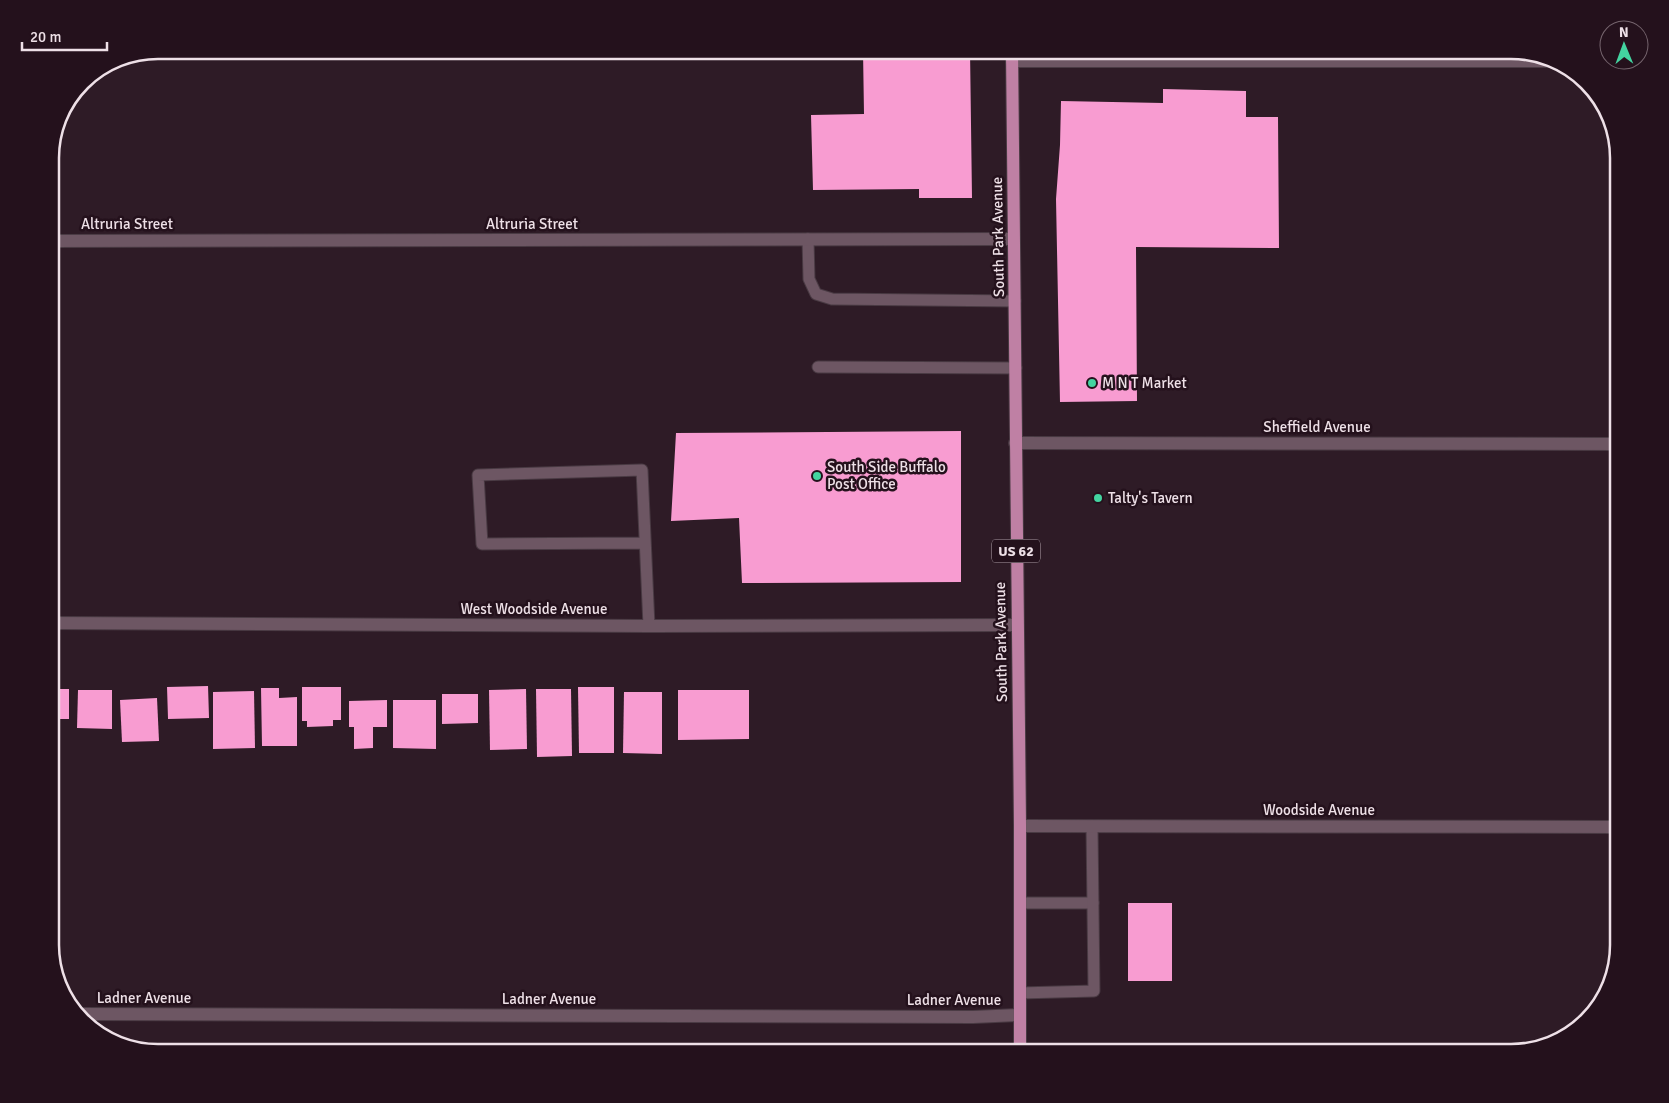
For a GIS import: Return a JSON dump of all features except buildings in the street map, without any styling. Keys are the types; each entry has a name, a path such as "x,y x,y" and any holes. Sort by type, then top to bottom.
{"main road":[{"name":"South Park Avenue","path":"1012,59 1020,826 1020,1044"}],"street":[{"path":"1334,59 1530,61"},
{"name":"Altruria Street","path":"59,240 1013,239"},
{"name":"Sheffield Avenue","path":"1015,443 1610,444"},
{"name":"West Woodside Avenue","path":"59,623 648,626 1017,625"},
{"name":"Woodside Avenue","path":"1020,826 1610,827"},
{"name":"Ladner Avenue","path":"86,1014 1020,1015"}],"lane":[{"path":"808,239 809,279 816,294 832,299 1015,301"},
{"path":"818,367 1016,368"},
{"path":"645,543 482,544 478,475 642,470 645,543 648,626"},
{"path":"1020,993 1094,991 1092,827"},
{"path":"1020,902 1093,903"}],"place":[{"name":"M N T Market","path":"1092,383"},
{"name":"South Side Buffalo Post Office","path":"817,476"},
{"name":"Talty's Tavern","path":"1098,498"}]}
